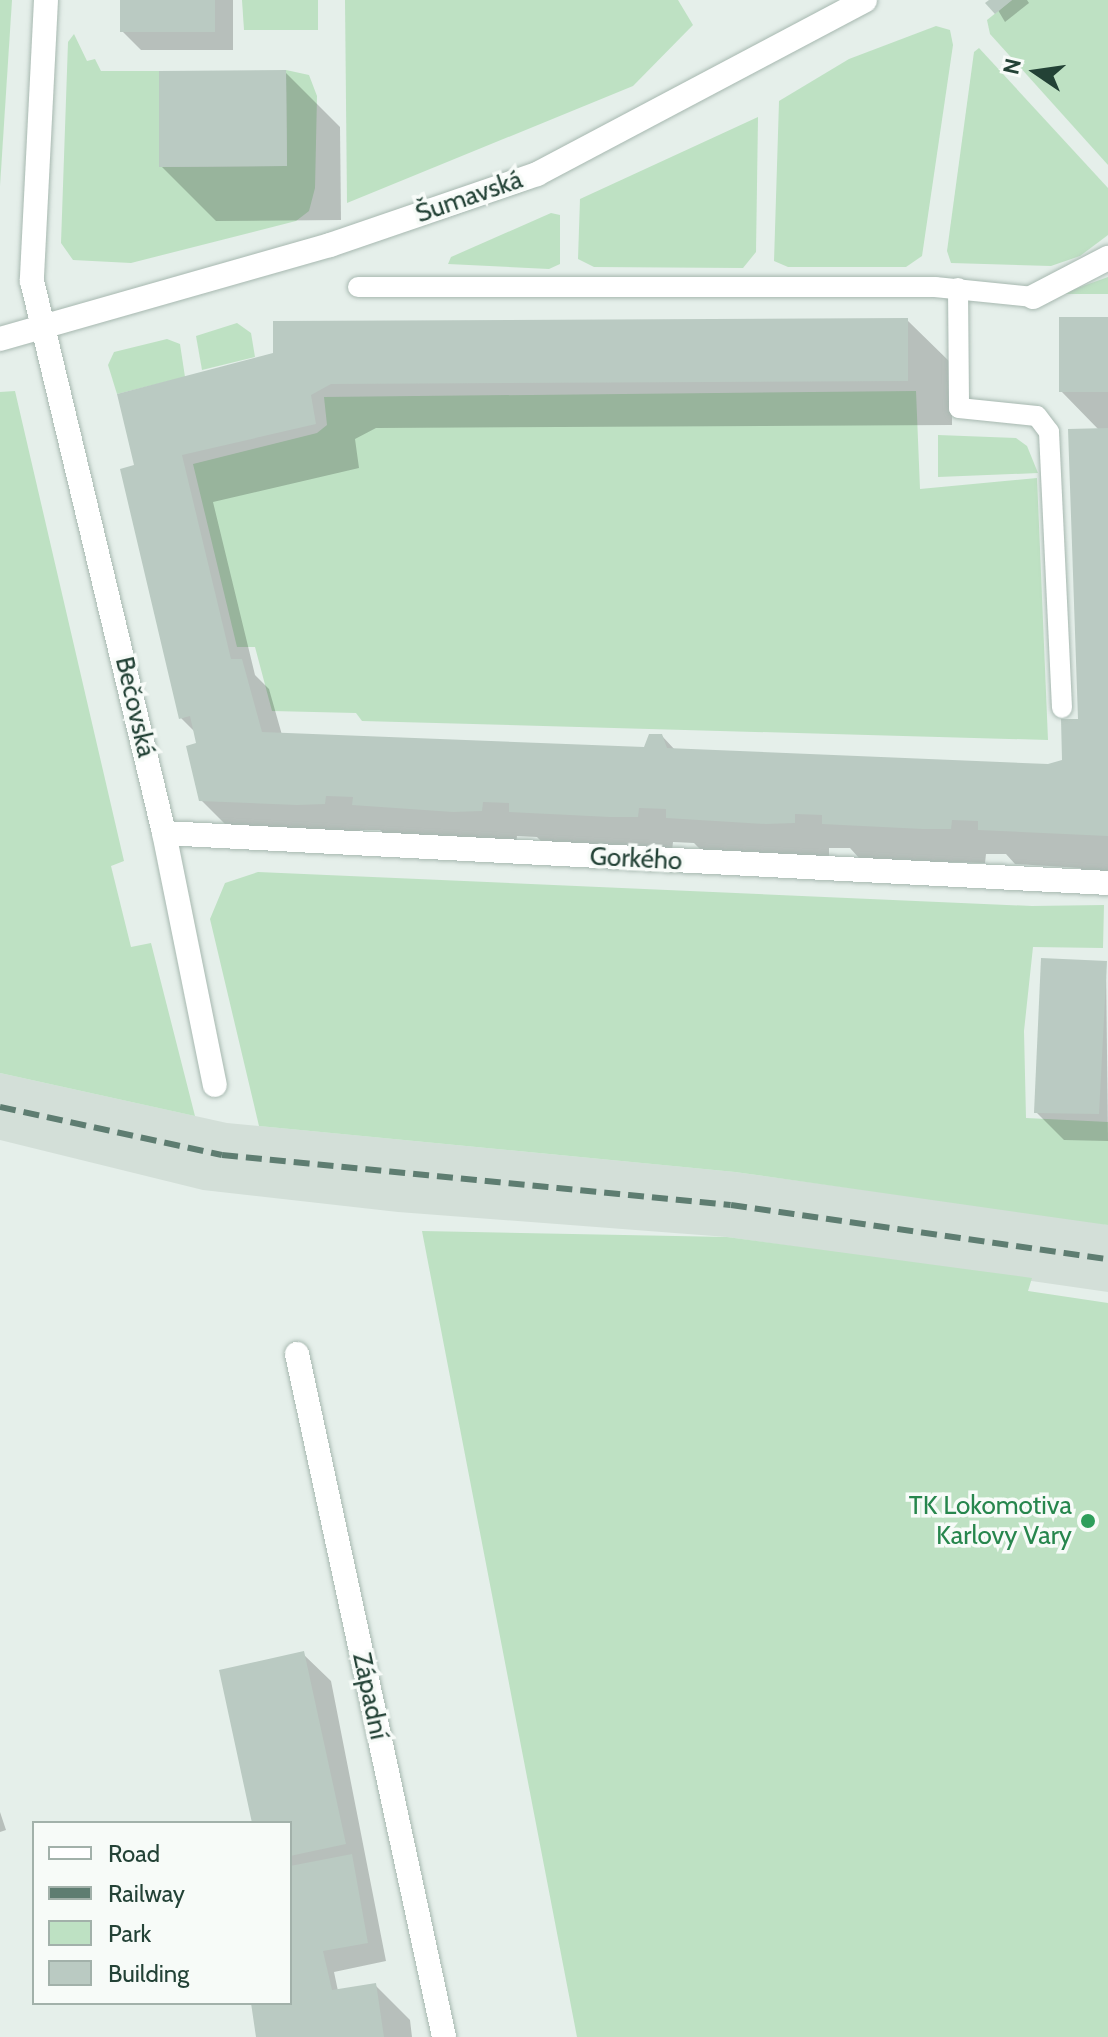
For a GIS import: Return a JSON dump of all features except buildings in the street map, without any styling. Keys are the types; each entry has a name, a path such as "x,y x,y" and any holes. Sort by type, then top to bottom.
{"street":[{"path":"46,0 32,281 47,330"},
{"name":"Šumavská","path":"0,339 47,330 330,245 537,174 865,0"},
{"path":"1033,297 1108,258"},
{"name":"Bečovská","path":"47,330 164,833 215,1085"},
{"name":"Gorkého","path":"164,833 1108,883"},
{"name":"Západní","path":"297,1354 444,2037"}],"lane":[{"path":"358,287 958,288 1033,297"},
{"path":"958,288 959,408 1037,416 1049,432 1062,708"}],"shaded area":[{"path":"0,1073 227,1123 735,1172 1086,1220 1108,1225 1108,1292 727,1237 398,1212 203,1190 0,1140"}],"green space":[{"path":"0,0 12,0 0,186"},
{"path":"242,0 318,0 318,30 244,30"},
{"path":"345,0 678,0 693,25 633,86 347,203"},
{"path":"1012,0 1108,0 1108,165 990,34 987,20"},
{"path":"936,26 950,30 953,45 922,256 906,267 788,267 774,261 779,101 849,59"},
{"path":"74,34 87,61 95,59 101,71 159,71 160,167 287,166 286,70 309,75 317,96 315,188 309,211 296,221 131,263 73,260 61,243 68,42"},
{"path":"979,48 1108,188 1108,235 1080,256 1051,266 951,263 947,251 974,52"},
{"path":"758,117 756,252 743,268 594,267 578,259 580,199"},
{"path":"551,213 560,215 560,264 549,269 448,264 451,257"},
{"path":"1108,277 1108,294 1061,294"},
{"path":"237,323 251,333 255,357 202,370 196,336"},
{"path":"167,339 180,344 185,377 117,394 108,365 114,352"},
{"path":"15,391 124,861 111,866 131,947 151,943 195,1116 0,1073 0,392"},
{"path":"916,391 920,489 1037,478 1048,740 362,721 356,713 272,711 255,647 237,647 193,464 317,433 327,425 324,397"},
{"path":"938,435 1016,438 1027,446 1038,473 938,477"},
{"path":"258,872 1032,906 1104,905 1103,948 1033,947 1024,1031 1026,1118 1108,1122 1108,1225 735,1172 259,1126 210,919 225,883"},
{"path":"422,1231 727,1237 1032,1278 1028,1291 1108,1303 1108,2037 577,2037"}],"railway":[{"path":"0,1107 222,1155 731,1205 1108,1259"}],"place":[{"name":"TK Lokomotiva Karlovy Vary","path":"1088,1521"}]}
